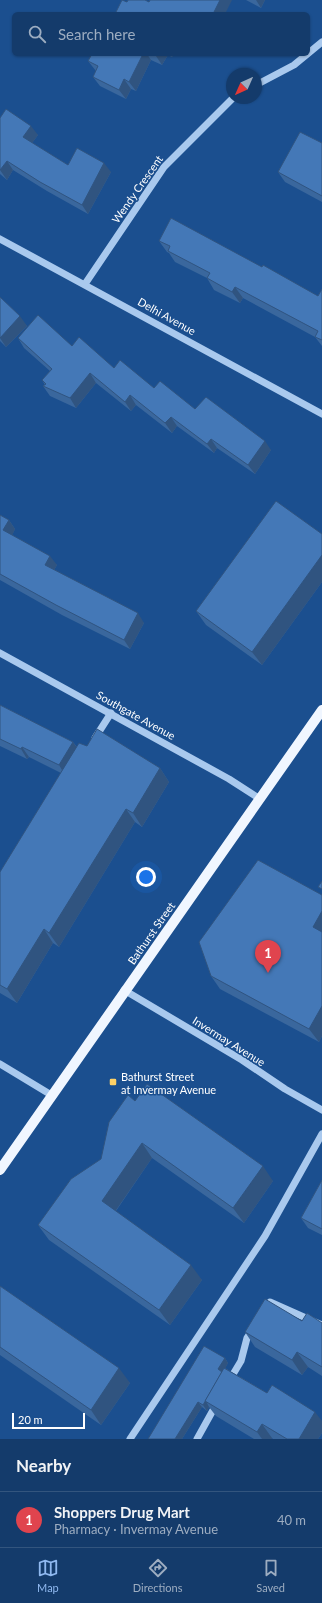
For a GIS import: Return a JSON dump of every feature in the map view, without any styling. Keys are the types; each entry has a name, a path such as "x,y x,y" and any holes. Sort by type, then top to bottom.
{"main road":[{"name":"Bathurst Street","path":"0,1170 53,1096 124,990 322,710"}],"street":[{"path":"310,52 322,42"},
{"path":"262,82 294,65 305,56"},
{"name":"Wendy Crescent","path":"85,284 164,167 227,104"},
{"name":"Delhi Avenue","path":"0,239 322,414"},
{"name":"Southgate Avenue","path":"0,653 229,779 260,799"},
{"path":"90,746 111,713"},
{"name":"Invermay Avenue","path":"124,990 242,1060 285,1089 322,1110"},
{"path":"0,1064 53,1096"},
{"path":"130,1439 265,1236 322,1134"},
{"path":"197,1439 241,1361 247,1338 270,1302 322,1325"}],"building":[{"path":"122,0 127,2 128,0 145,0 149,2 150,0 220,0 214,12 116,12"},
{"path":"91,56 142,56 129,82 124,79 119,90 93,77 98,66 88,61"},
{"path":"6,109 31,126 23,137 68,165 77,148 104,163 82,205 40,182 7,161 0,170 0,118"},
{"path":"300,132 322,143 322,196 278,172"},
{"path":"171,218 262,267 263,265 318,296 322,289 322,340 315,337 318,331 235,287 232,292 207,278 210,273 168,251 170,246 159,241"},
{"path":"0,297 20,316 0,338"},
{"path":"38,315 72,346 79,337 114,368 120,360 154,388 160,381 195,409 206,397 265,441 248,465 211,439 207,444 171,417 165,423 130,395 125,402 90,373 70,398 43,386 46,384 42,380 52,369 18,338"},
{"path":"276,501 322,534 322,555 252,652 196,611"},
{"path":"0,515 9,520 3,530 50,556 45,565 138,613 124,640 0,574"},
{"path":"0,705 73,742 59,765 22,747 21,749 0,739"},
{"path":"97,729 160,768 133,813 126,809 49,933 44,929 7,989 0,985 0,872 79,743 87,746"},
{"path":"258,860 322,895 322,911 313,927 322,932 322,1006 309,1029 211,976 199,942"},
{"path":"322,881 322,889 318,887"},
{"path":"147,1084 263,1166 233,1208 142,1143 102,1201 191,1265 159,1310 38,1225 71,1179 101,1159 109,1122 128,1095 135,1101"},
{"path":"322,1180 322,1229 301,1218"},
{"path":"0,1286 119,1368 91,1410 0,1347"},
{"path":"265,1299 302,1321 307,1313 322,1323 322,1367 297,1352 292,1360 245,1332"},
{"path":"204,1346 225,1358 218,1369 222,1372 203,1405 198,1402 175,1439 148,1439"},
{"path":"224,1368 267,1393 272,1385 315,1412 299,1439 287,1439 262,1424 257,1432 205,1401"}],"place":[{"name":"Shoppers Drug Mart","path":"268,973"},
{"name":"Bathurst Street at Invermay Avenue","path":"113,1082"}]}
